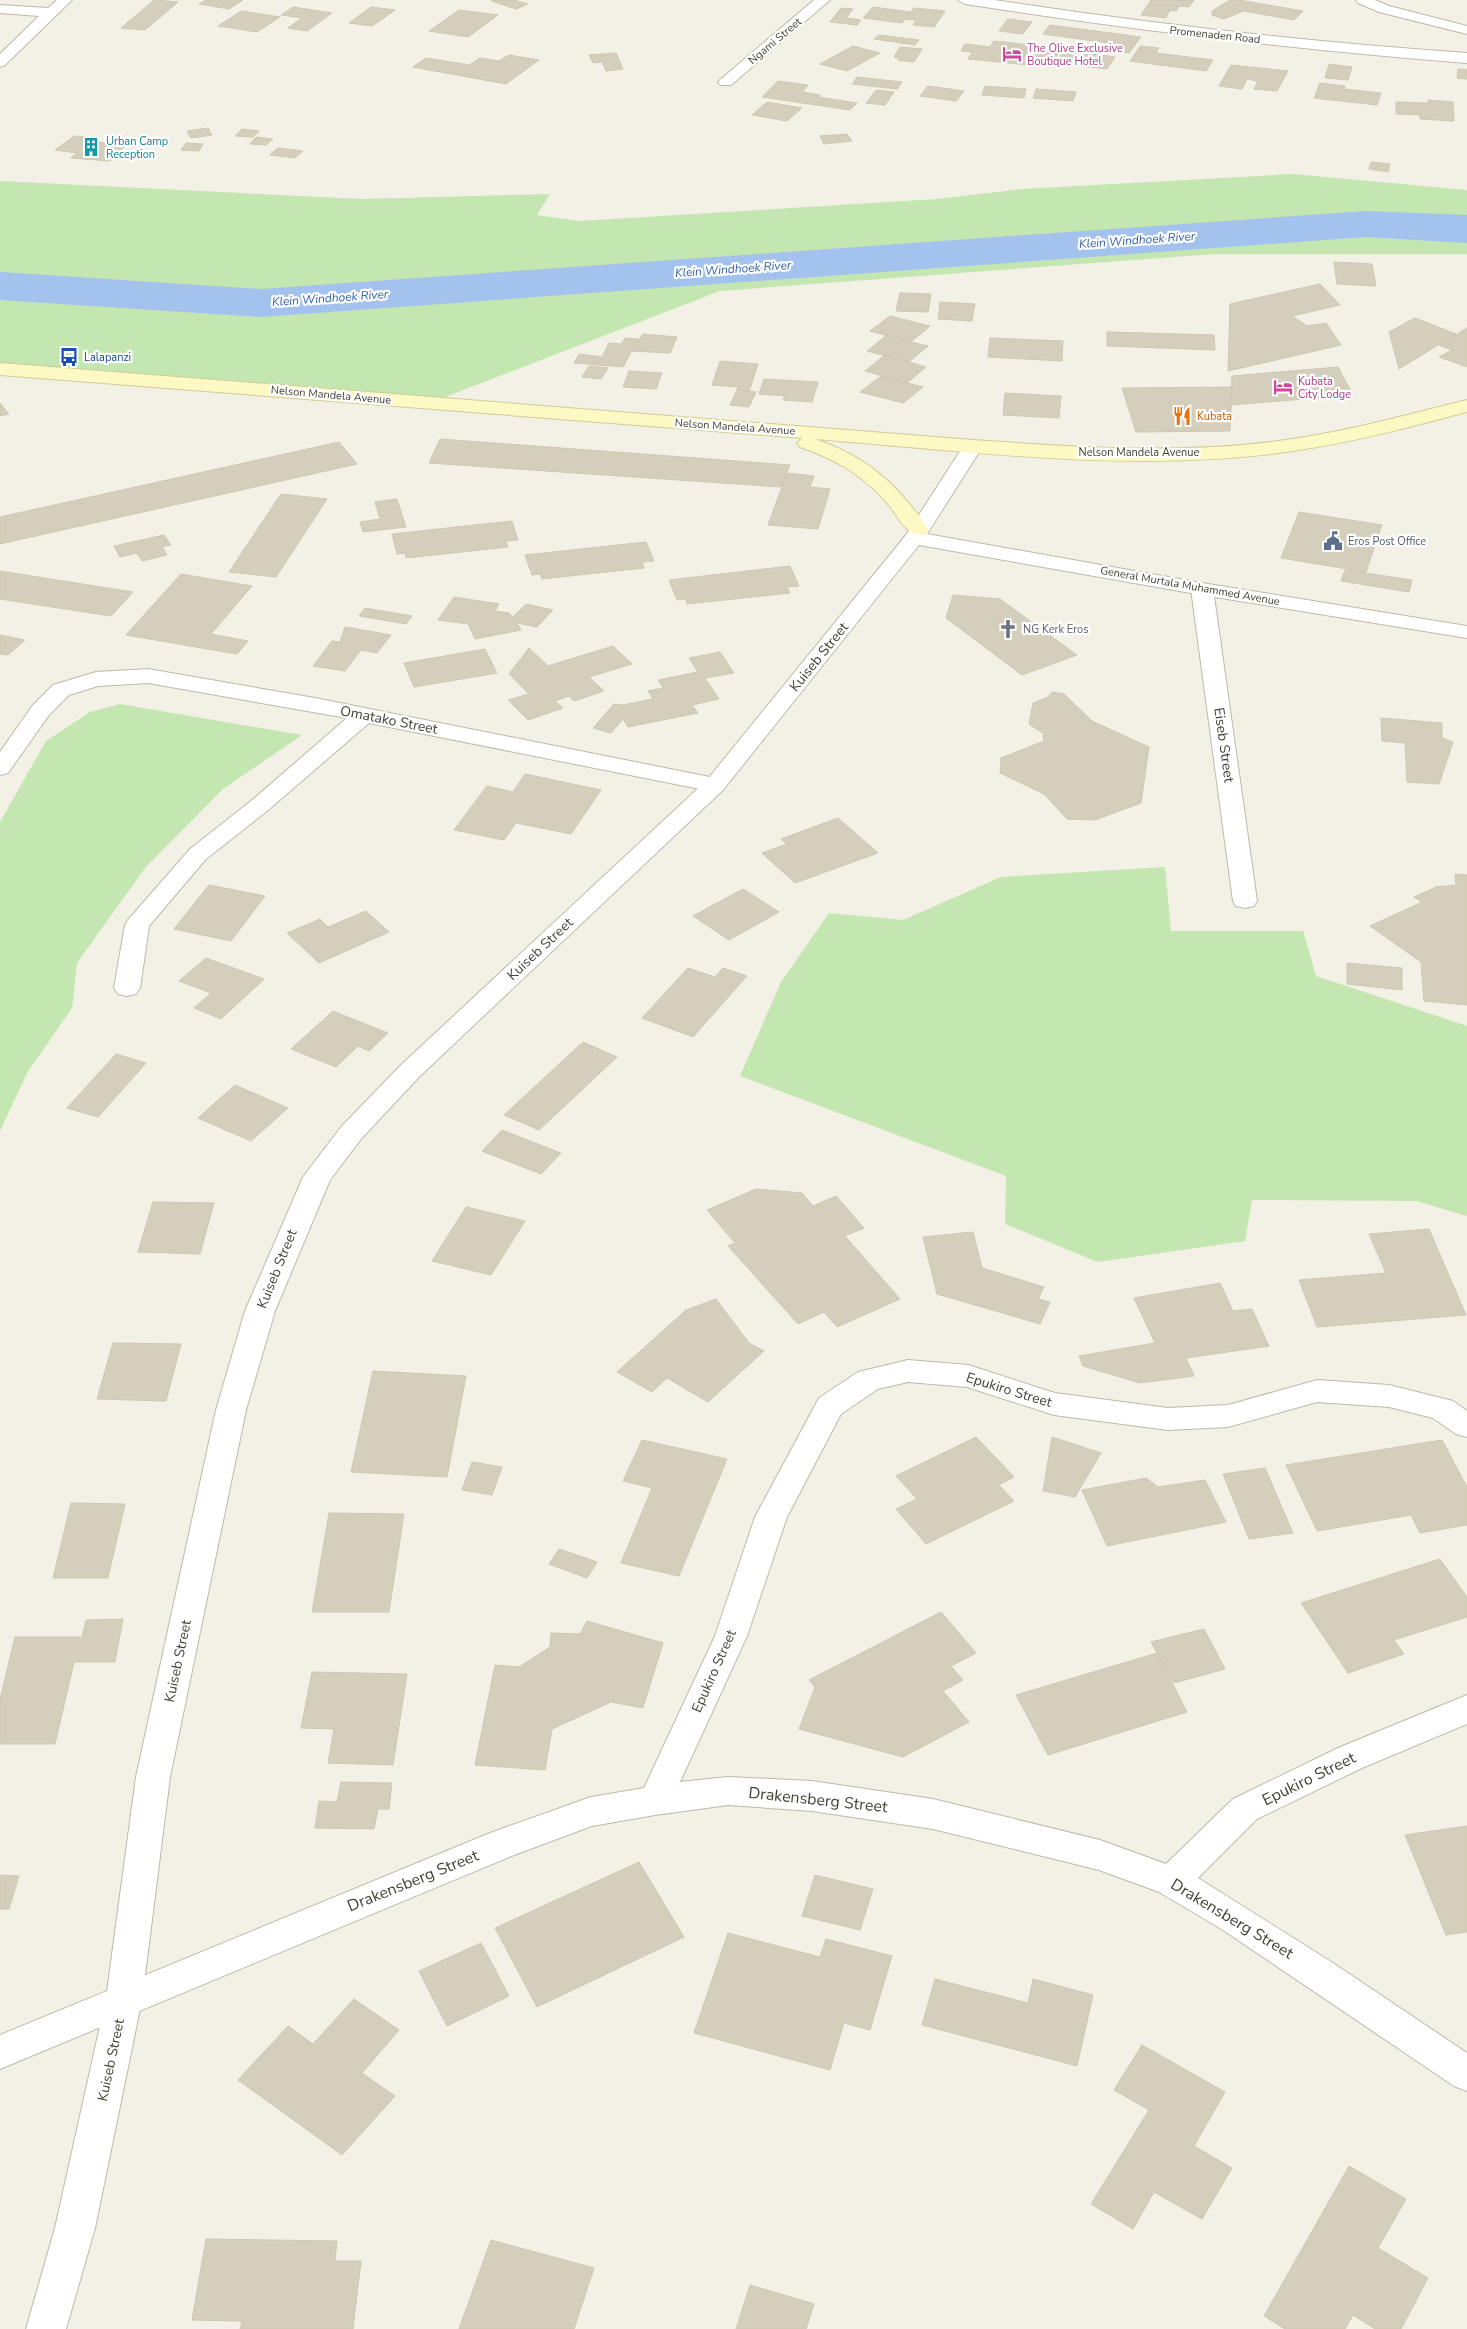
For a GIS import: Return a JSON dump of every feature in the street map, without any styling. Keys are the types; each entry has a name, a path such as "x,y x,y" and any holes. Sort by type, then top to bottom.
{"main road":[{"name":"Nelson Mandela Avenue","path":"0,369 973,446 1129,454 1186,454 1270,448 1386,427 1467,406"},
{"path":"757,429 834,451 858,464 879,481 917,534"}],"street":[{"path":"0,62 65,0"},
{"name":"Ngami Street","path":"726,82 824,0"},
{"name":"Promenaden Road","path":"965,0 1148,28 1322,47 1467,58"},
{"path":"1363,0 1384,9 1467,30"},
{"path":"0,9 51,13"},
{"name":"Kuiseb Street","path":"46,2329 75,2228 124,1999 153,1777 231,1410 260,1310 317,1177 351,1133 410,1071 716,785 917,534 973,446"},
{"name":"General Murtala Muhammed Avenue","path":"917,534 1202,589 1467,632"},
{"name":"Eiseb Street","path":"1202,589 1245,901"},
{"name":"Omatako Street","path":"0,768 41,710 61,690 96,679 148,676 193,682 716,785"},
{"path":"127,988 137,925 192,861 364,715"},
{"name":"Epukiro Street","path":"655,1800 731,1636 771,1517 830,1406 869,1380 908,1371 968,1376 1054,1404 1168,1419 1228,1416 1317,1391 1390,1396 1442,1409 1467,1426"},
{"name":"Epukiro Street","path":"1172,1881 1245,1810 1350,1758 1467,1709"},
{"name":"Drakensberg Street","path":"0,2052 502,1844 591,1812 655,1800 728,1791 812,1796 933,1814 1100,1854 1172,1881 1236,1919 1467,2074"}],"green space":[{"path":"1293,174 1467,190 1467,254 1215,254 720,291 432,402 0,369 0,181 362,199 550,194 537,215 579,221 937,199 1023,189"},
{"path":"120,704 302,735 223,789 145,868 77,963 72,1008 27,1073 0,1131 0,822 46,741 90,712"},
{"path":"1165,867 1171,931 1303,931 1316,976 1467,1026 1467,1216 1416,1201 1252,1200 1245,1241 1098,1262 1005,1224 1006,1176 740,1076 781,982 829,913 903,920 1001,877"}],"building":[{"path":"154,0 178,2 145,30 121,28"},
{"path":"206,0 243,0 229,9 199,4"},
{"path":"514,0 528,4 516,9 491,1"},
{"path":"1151,0 1194,0 1189,7 1179,6 1176,11 1170,10 1166,18 1141,15"},
{"path":"1230,0 1303,11 1294,20 1244,11 1223,19 1212,15 1212,11"},
{"path":"293,7 332,13 307,31 288,28 302,18 281,15"},
{"path":"371,7 395,10 372,26 349,23"},
{"path":"873,7 911,12 902,23 863,18"},
{"path":"841,8 853,9 846,18 861,20 857,25 830,22"},
{"path":"914,8 945,11 934,27 913,25 916,20 905,19"},
{"path":"459,10 498,15 468,37 429,31"},
{"path":"241,11 280,17 257,32 218,26"},
{"path":"1008,19 1032,22 1023,34 999,31"},
{"path":"1050,25 1141,37 1129,53 1104,49 1109,43 1043,34"},
{"path":"879,35 919,40 915,45 874,39"},
{"path":"994,41 1031,45 1030,48 1060,51 1050,67 968,59 972,52 961,51 965,44 990,47"},
{"path":"853,46 880,53 847,71 820,64"},
{"path":"1140,46 1159,48 1156,53 1213,60 1206,71 1130,61"},
{"path":"900,47 922,49 914,62 898,60 899,58 894,57"},
{"path":"1065,50 1115,57 1107,69 1073,65 1077,58 1060,56"},
{"path":"616,53 623,69 606,71 602,62 593,63 589,55"},
{"path":"509,55 539,60 506,84 413,67 426,58 469,65 480,58 499,61"},
{"path":"1329,64 1352,67 1348,80 1325,78"},
{"path":"1231,65 1288,71 1277,91 1254,89 1258,81 1247,79 1242,89 1219,86"},
{"path":"1458,69 1467,70 1467,79 1457,78"},
{"path":"857,77 902,82 897,89 852,84"},
{"path":"778,81 808,85 802,92 820,95 818,97 857,103 850,110 762,97"},
{"path":"1320,83 1345,86 1344,89 1381,93 1377,105 1314,98"},
{"path":"928,86 964,91 956,101 920,96"},
{"path":"985,86 1026,89 1024,98 982,95"},
{"path":"1036,89 1076,92 1073,101 1033,98"},
{"path":"876,90 894,92 885,105 866,103"},
{"path":"1428,100 1453,102 1454,121 1420,119 1420,115 1396,114 1396,102 1428,103"},
{"path":"767,102 802,108 787,121 752,115"},
{"path":"208,128 212,135 191,138 187,131"},
{"path":"242,129 259,131 253,137 235,136"},
{"path":"847,134 852,141 824,144 820,136"},
{"name":"Urban Camp Reception","path":"74,136 88,137 84,141 126,145 110,161 71,158 77,153 55,150"},
{"path":"256,137 273,139 266,145 250,144"},
{"path":"186,143 203,144 199,151 181,150"},
{"path":"278,148 303,151 295,158 270,155"},
{"path":"1371,162 1390,164 1388,172 1369,169"},
{"path":"1334,262 1372,264 1376,286 1337,284"},
{"path":"1320,284 1340,305 1292,316 1307,326 1326,323 1341,345 1228,371 1230,304"},
{"path":"900,293 931,294 928,312 896,311"},
{"path":"940,302 975,304 972,321 938,319"},
{"path":"890,316 930,326 911,342 870,331"},
{"path":"1415,318 1456,334 1399,369 1389,332"},
{"path":"1467,328 1467,367 1439,357 1452,350 1439,345"},
{"path":"1107,332 1214,335 1215,350 1107,346"},
{"path":"643,334 677,337 670,353 631,351"},
{"path":"887,335 928,346 909,362 867,351"},
{"path":"625,338 638,339 623,367 574,363 579,354 602,357 609,343 621,344"},
{"path":"990,338 1063,341 1062,361 988,357"},
{"path":"885,355 926,367 907,383 865,371"},
{"path":"720,361 758,364 749,392 737,390 738,387 712,385"},
{"path":"589,366 608,368 601,379 582,377"},
{"path":"1338,367 1353,395 1231,405 1232,376"},
{"path":"629,371 662,373 656,389 623,387"},
{"path":"881,376 923,387 903,403 860,392"},
{"path":"764,379 818,382 812,402 783,400 785,396 759,394"},
{"path":"1232,387 1230,431 1136,432 1122,388"},
{"path":"737,390 756,392 749,407 730,405"},
{"path":"1005,393 1061,396 1059,418 1003,415"},
{"path":"0,403 9,414 0,416"},
{"path":"440,439 790,465 781,487 429,463"},
{"path":"339,442 357,464 0,544 0,517"},
{"path":"787,473 814,476 810,487 830,489 818,529 768,525"},
{"path":"281,494 327,499 276,577 229,572"},
{"path":"397,499 406,527 363,532 360,522 380,519 375,502"},
{"path":"1299,512 1382,525 1366,572 1281,558"},
{"path":"512,521 518,540 506,541 508,547 406,558 405,553 397,554 392,534"},
{"path":"164,535 171,545 162,547 167,555 142,561 137,553 120,557 114,546"},
{"path":"646,542 654,561 642,562 644,568 542,579 540,574 532,575 525,555"},
{"path":"790,566 799,586 787,587 790,593 687,604 686,599 677,600 669,580"},
{"path":"1345,570 1412,580 1409,592 1341,581"},
{"path":"0,571 133,592 111,616 0,599"},
{"path":"181,574 252,586 211,634 248,641 237,654 126,635"},
{"path":"953,595 1000,599 1077,655 1022,675 946,618"},
{"path":"454,597 499,604 495,611 509,613 513,617 526,604 553,610 537,627 517,623 521,630 475,639 468,624 438,620"},
{"path":"365,608 412,616 406,624 359,616"},
{"path":"345,627 391,635 377,653 361,650 345,671 313,666 332,641 340,642"},
{"path":"0,635 25,640 8,655 0,654"},
{"path":"613,646 632,664 589,677 604,691 574,701 569,696 555,701 563,708 528,720 508,700 529,694 509,674 529,648 548,666"},
{"path":"485,649 497,673 414,687 404,663"},
{"path":"720,652 734,673 705,678 719,699 692,705 698,713 628,727 623,719 611,733 593,728 614,704 623,705 653,699 648,691 663,688 658,680 698,672 689,658"},
{"path":"1052,692 1064,694 1092,721 1149,747 1141,803 1095,820 1067,819 1044,794 1000,773 1001,758 1044,741 1043,733 1029,724 1033,703 1048,697"},
{"path":"1381,718 1442,723 1442,738 1453,742 1439,784 1407,782 1405,743 1382,741"},
{"path":"525,774 601,790 571,834 516,823 504,840 454,830 487,786 513,792"},
{"path":"838,818 878,853 795,883 762,853 787,844 781,839"},
{"path":"1455,874 1467,875 1467,1005 1424,1001 1421,962 1370,926 1422,902 1414,897 1436,887 1456,885"},
{"path":"209,885 265,896 231,941 174,929"},
{"path":"743,889 779,912 729,940 693,916"},
{"path":"366,911 389,932 319,963 287,933 320,919 328,927"},
{"path":"206,958 264,979 221,1019 194,1008 211,993 179,981"},
{"path":"1347,963 1402,968 1402,990 1347,984"},
{"path":"688,968 715,977 723,968 747,976 693,1037 642,1018"},
{"path":"333,1011 388,1033 369,1051 358,1046 336,1067 291,1049"},
{"path":"583,1042 617,1057 539,1130 504,1115"},
{"path":"116,1054 146,1063 98,1117 67,1108"},
{"path":"235,1085 288,1108 251,1141 198,1118"},
{"path":"502,1130 561,1153 541,1174 482,1151"},
{"path":"756,1189 802,1193 813,1206 836,1196 864,1228 845,1236 900,1299 837,1327 824,1312 798,1324 728,1246 735,1243 707,1210"},
{"path":"153,1202 214,1203 200,1254 138,1252"},
{"path":"466,1207 525,1221 491,1275 432,1261"},
{"path":"1429,1229 1466,1315 1317,1327 1299,1280 1386,1273 1369,1234"},
{"path":"973,1232 982,1268 1044,1287 1038,1299 1050,1302 1040,1324 937,1294 923,1237"},
{"path":"1220,1283 1233,1311 1252,1309 1269,1346 1186,1358 1194,1376 1140,1383 1083,1366 1079,1356 1155,1343 1134,1298"},
{"path":"716,1299 749,1343 764,1351 708,1402 667,1378 652,1392 617,1372 686,1310"},
{"path":"113,1343 181,1344 166,1401 97,1399"},
{"path":"373,1371 466,1376 447,1477 351,1472"},
{"path":"976,1437 1014,1477 999,1485 1014,1501 926,1544 896,1509 917,1499 896,1476"},
{"path":"1052,1437 1101,1453 1075,1497 1043,1491"},
{"path":"642,1440 727,1459 679,1576 621,1563 652,1488 623,1481"},
{"path":"1442,1440 1467,1487 1467,1525 1420,1533 1411,1515 1317,1531 1286,1465"},
{"path":"472,1462 502,1467 492,1495 462,1490"},
{"path":"1265,1468 1293,1533 1249,1539 1223,1474"},
{"path":"1146,1478 1158,1487 1205,1480 1226,1522 1107,1546 1082,1490"},
{"path":"71,1503 125,1504 108,1578 53,1578"},
{"path":"329,1513 404,1514 389,1612 312,1612"},
{"path":"559,1549 597,1562 587,1578 549,1564"},
{"path":"1440,1559 1467,1597 1467,1617 1394,1640 1404,1654 1348,1673 1301,1603"},
{"path":"941,1612 976,1653 951,1666 963,1680 943,1691 969,1722 903,1757 799,1729 815,1687 809,1680"},
{"path":"123,1619 115,1662 74,1662 55,1744 0,1744 0,1699 15,1637 82,1637 86,1620"},
{"path":"587,1621 663,1643 643,1708 611,1702 552,1729 545,1770 475,1765 495,1665 519,1667 550,1647 551,1633 580,1634"},
{"path":"1204,1629 1225,1669 1174,1683 1151,1642"},
{"path":"1157,1653 1187,1712 1048,1755 1016,1695"},
{"path":"312,1672 407,1674 393,1765 328,1763 334,1729 301,1728"},
{"path":"341,1782 392,1783 389,1809 378,1809 374,1829 315,1828 319,1801 337,1802"},
{"path":"1467,1826 1467,1932 1446,1935 1405,1835"},
{"path":"639,1862 684,1937 537,2007 495,1928"},
{"path":"0,1875 19,1876 9,1909 0,1909"},
{"path":"815,1875 873,1889 860,1930 802,1916"},
{"path":"728,1933 820,1957 826,1939 892,1956 870,2030 844,2023 830,2070 694,2033"},
{"path":"481,1943 509,1996 447,2026 419,1971"},
{"path":"935,1979 1028,2003 1033,1979 1093,1995 1077,2066 922,2025"},
{"path":"354,1999 399,2030 362,2073 395,2096 342,2155 238,2080 288,2026 313,2044"},
{"path":"1142,2045 1225,2092 1194,2146 1232,2168 1202,2219 1154,2192 1133,2229 1091,2204 1149,2110 1114,2090"},
{"path":"1349,2166 1406,2199 1378,2248 1428,2278 1401,2329 1375,2329 1353,2315 1345,2329 1285,2329 1264,2316"},
{"path":"206,2239 337,2241 335,2261 361,2261 353,2329 240,2329 242,2321 192,2320"},
{"path":"491,2240 594,2268 574,2329 459,2329"},
{"path":"750,2285 814,2304 806,2329 736,2329"}],"waterway":[{"name":"Klein Windhoek River","path":"0,286 261,303 1366,224 1467,229"}],"place":[{"name":"The Olive Exclusive Boutique Hotel","path":"1012,54"},
{"name":"Urban Camp Reception","path":"91,147"},
{"name":"Lalapanzi","path":"69,357"},
{"name":"Kubata City Lodge","path":"1283,387"},
{"name":"Kubata","path":"1182,416"},
{"name":"Eros Post Office","path":"1333,541"},
{"name":"NG Kerk Eros","path":"1008,629"}]}
